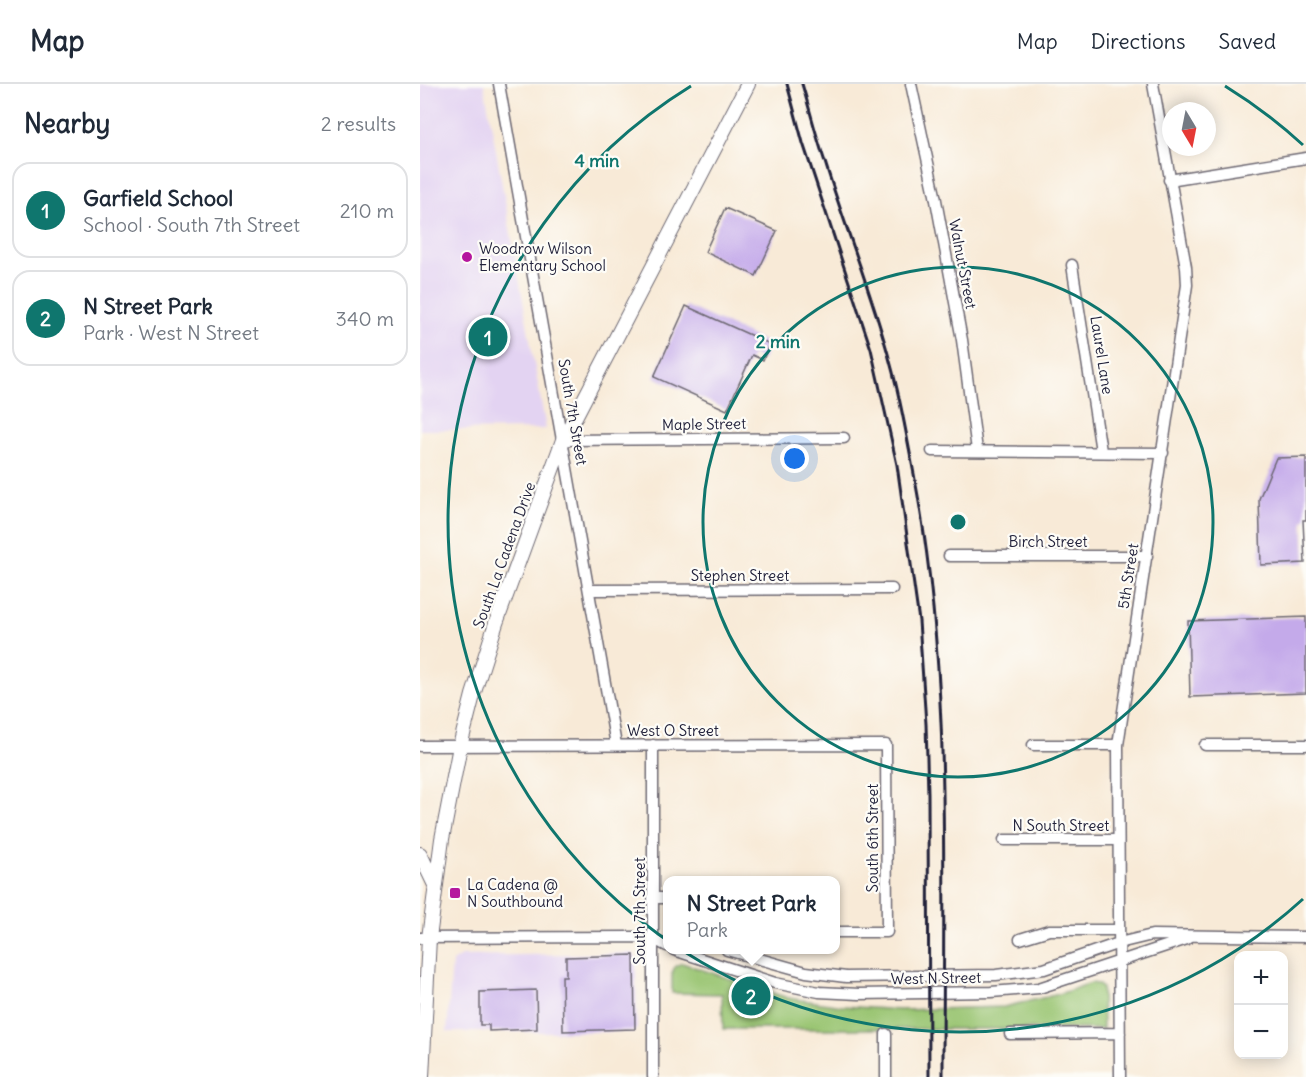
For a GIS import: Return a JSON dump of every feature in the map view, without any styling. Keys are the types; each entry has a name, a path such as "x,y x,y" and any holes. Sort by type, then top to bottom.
{"main road":[{"name":"South La Cadena Drive","path":"422,1077 424,938 460,746 478,679 506,593 563,441 748,84"},
{"path":"420,854 435,885"}],"street":[{"name":"South 7th Street","path":"500,84 616,745"},
{"name":"Walnut Street","path":"910,84 962,340 977,450"},
{"name":"5th Street","path":"1120,1077 1118,746 1187,285 1186,267 1153,84"},
{"path":"1169,180 1306,158"},
{"name":"Laurel Lane","path":"1072,265 1101,451"},
{"name":"Maple Street","path":"563,441 844,438"},
{"path":"932,450 1163,453"},
{"name":"Birch Street","path":"949,556 1147,556"},
{"name":"Stephen Street","path":"589,590 892,590"},
{"name":"South 7th Street","path":"653,745 653,1077"},
{"name":"West O Street","path":"420,746 886,745"},
{"name":"South 6th Street","path":"840,932 887,932 886,745"},
{"path":"1033,745 1118,746"},
{"path":"1205,745 1306,745"},
{"name":"N South Street","path":"1004,840 1118,840"},
{"path":"654,898 663,898"},
{"path":"1020,939 1049,930 1119,930"},
{"name":"West N Street","path":"741,954 806,972 836,976 996,975 1044,969 1119,943 1152,935 1306,937"},
{"path":"424,938 633,937 654,939 663,936"},
{"name":"West N Street","path":"686,954 775,983 819,992 992,993 1039,988 1197,936"},
{"path":"654,939 663,944"},
{"path":"1010,1034 1120,1033"},
{"path":"886,1034 886,1077"}],"shaded area":[{"name":"Woodrow Wilson Elementary School","path":"420,84 484,84 546,429 420,430"},
{"path":"633,953 636,958 637,1028 634,1032 447,1032 452,962 461,956"}],"green space":[{"path":"682,963 788,998 842,1006 900,1010 1004,1007 1059,994 1091,983 1098,984 1102,988 1103,1029 723,1029 722,994 672,993 672,974 675,966"}],"building":[{"path":"725,208 777,231 756,276 705,252"},
{"path":"686,306 770,344 763,360 752,355 727,410 654,377"},
{"path":"1306,457 1306,520 1303,520 1305,563 1261,565 1259,499 1276,458"},
{"path":"1306,617 1306,693 1190,697 1188,621"},
{"path":"634,955 635,1029 563,1031 562,976 566,976 566,957"},
{"path":"536,990 537,1029 489,1031 489,1025 480,1025 480,992"}],"railway":[{"path":"787,84 803,143 871,349 897,465 919,621 926,724 929,1077"},
{"path":"802,84 891,365 914,474 926,549 935,624 943,775 943,1077"}],"place":[{"name":"Woodrow Wilson Elementary School","path":"467,257"},
{"name":"Garfield School","path":"488,337"},
{"name":"La Cadena @ N Southbound","path":"455,893"},
{"name":"N Street Park","path":"751,996"}]}
